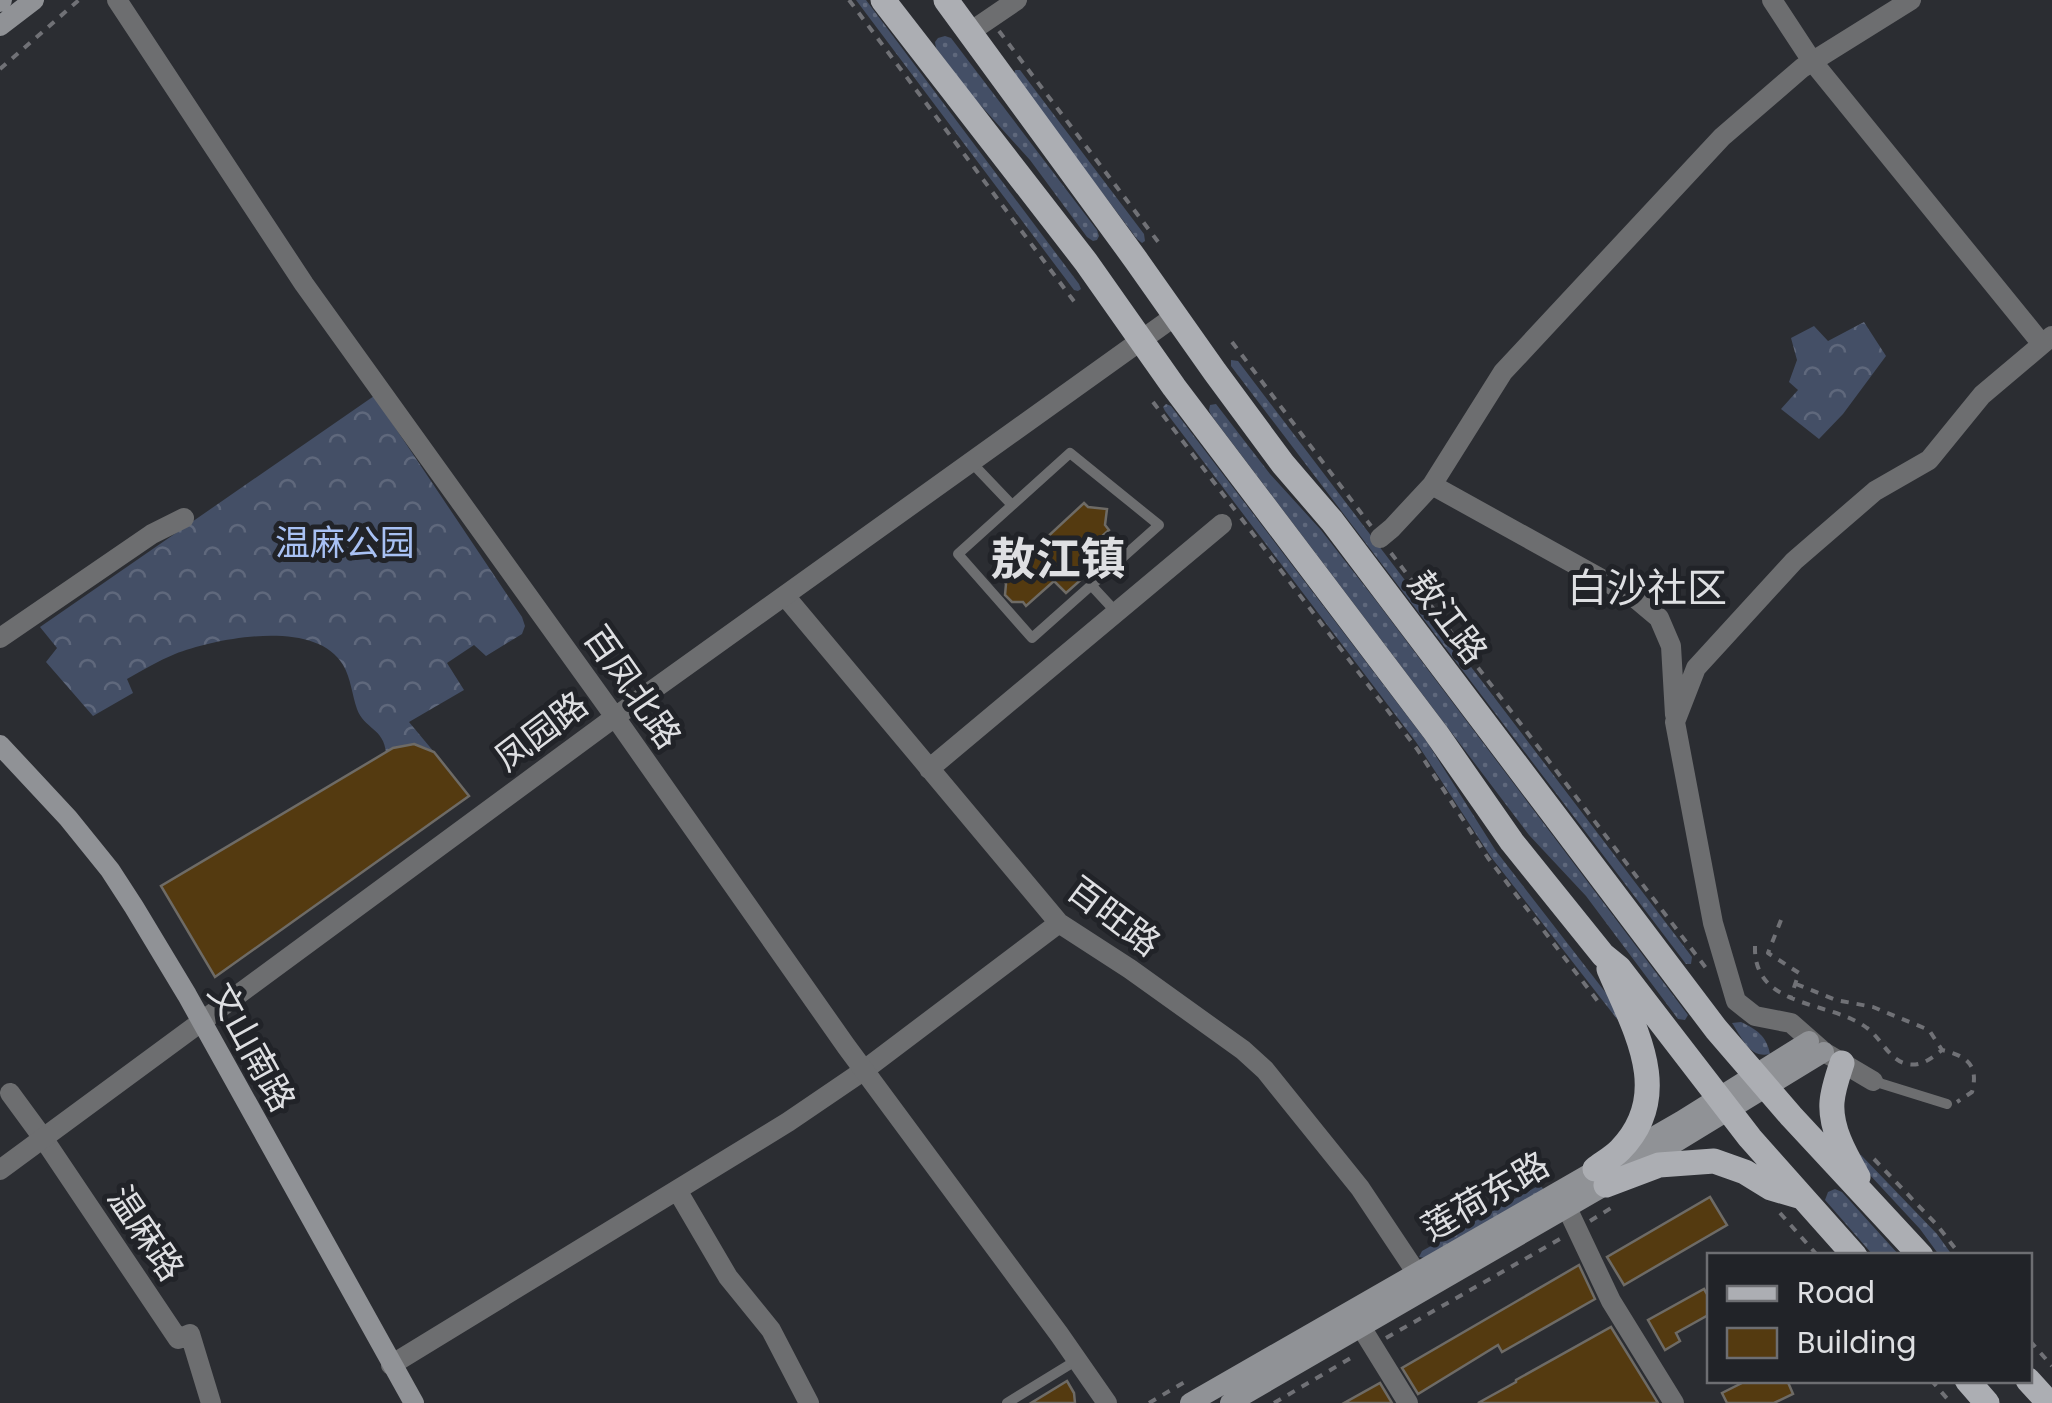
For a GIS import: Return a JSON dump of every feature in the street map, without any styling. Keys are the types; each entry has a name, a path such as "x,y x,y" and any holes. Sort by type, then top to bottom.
{"main road":[{"path":"0,26 34,0"},
{"path":"883,0 1086,262 1190,408 1436,733 1512,842 1603,955 1619,968 1750,1138 1852,1253"},
{"name":"敖江路","path":"946,0 980,25 1119,237 1222,383 1332,521 1716,1029 1918,1253"},
{"path":"1086,262 1119,237"},
{"path":"1190,408 1222,383"},
{"name":"文山南路","path":"0,746 68,818 110,870 188,994 414,1403"},
{"path":"1603,955 1642,1044 1648,1073 1644,1110 1634,1132 1619,1150 1608,1186"},
{"path":"1825,1052 1835,1130 1873,1202"},
{"name":"莲荷东路","path":"1230,1403 1608,1186 1760,1081 1825,1052"},
{"path":"1608,1186 1659,1166 1714,1161 1771,1188 1802,1197"},
{"path":"1802,1197 1839,1169"},
{"name":"莲荷东路","path":"1190,1403 1416,1272 1608,1186"},
{"path":"1970,1383 1988,1403"},
{"path":"2031,1383 2048,1403"}],"street":[{"name":"百凤北路","path":"117,0 304,284 864,1071 1107,1403"},
{"path":"980,25 1017,0"},
{"path":"1676,722 1696,668 1794,562 1875,491 1929,460 1982,395 2047,340 1812,61 1772,0"},
{"path":"1380,538 1432,486 1502,372 1722,136 1802,68 1889,6 1911,0"},
{"name":"凤园路","path":"0,1170 615,716 1175,316"},
{"path":"1432,486 1634,597 1659,618 1671,646 1676,722 1713,923 1736,1001 1755,1016 1790,1023 1825,1052 1874,1081"},
{"path":"0,638 152,534 184,518"},
{"path":"929,769 1222,524"},
{"name":"百旺路","path":"785,596 1059,923 1130,969 1266,1070 1360,1188 1416,1272"},
{"path":"392,1364 788,1122 864,1071 1059,923"},
{"name":"温麻路","path":"10,1093 178,1339 190,1334 212,1403"},
{"path":"677,1190 728,1276 771,1330 809,1403"},
{"path":"1566,1208 1611,1300 1674,1403"},
{"path":"1361,1327 1408,1403"}],"lane":[{"path":"1070,452 1158,525 1032,638 958,554 1012,505 1070,452"},
{"path":"971,462 1012,505"},
{"path":"1091,585 1116,612"},
{"path":"1874,1081 1947,1104"},
{"path":"1007,1403 1077,1360"}],"path":[{"path":"0,69 79,0"},
{"path":"849,0 1076,304"},
{"path":"980,25 1158,243"},
{"path":"1232,342 1696,956 1736,1001"},
{"path":"1153,402 1416,749 1488,858 1608,1015"},
{"path":"1781,920 1768,952 1799,973 1790,999"},
{"path":"1755,946 1754,959 1764,979 1790,999 1843,1015 1867,1028 1896,1060 1910,1066 1929,1061 1942,1050"},
{"path":"1796,984 1836,1000 1872,1007 1929,1030 1942,1050 1961,1055 1972,1066 1972,1092 1961,1101 1947,1104"},
{"path":"1868,1153 1959,1253"},
{"path":"1274,1403 1576,1229 1608,1186"},
{"path":"1780,1212 1815,1253"},
{"path":"2032,1343 2052,1366"},
{"path":"1149,1403 1200,1374"},
{"path":"1934,1383 1951,1403"}],"green space":[{"path":"856,0 866,0 1081,289 1074,290"},
{"path":"938,38 951,38 1097,230 1097,240 1087,237 1030,160 973,97 936,48"},
{"path":"1015,70 1020,70 1144,234 1145,241 1137,239 1014,75"},
{"path":"1864,322 1886,356 1819,439 1781,409 1798,390 1789,382 1797,360 1791,338 1814,326 1828,341"},
{"path":"1231,360 1238,361 1692,957 1691,964 1686,964 1231,366"},
{"name":"温麻公园","path":"374,396 525,626 522,634 486,656 474,645 447,663 464,690 409,722 434,752 410,745 386,753 382,738 360,716 343,665 330,650 289,637 239,638 175,654 127,679 133,693 93,716 46,662 57,648 40,627"},
{"path":"1166,404 1427,742 1496,851 1623,1015 1621,1019 1617,1019 1491,857 1416,742 1165,411"},
{"path":"1216,404 1377,602 1688,1015 1685,1020 1678,1019 1586,896 1529,835 1211,415 1210,405"},
{"path":"1741,1022 1760,1034 1770,1054 1757,1053 1747,1046 1732,1023"},
{"path":"1856,1153 1861,1155 1951,1253 1938,1253 1856,1160"},
{"path":"1541,1186 1544,1190 1425,1258 1419,1257 1422,1251"},
{"path":"1828,1192 1842,1192 1897,1253 1871,1253 1825,1200"}],"building":[{"path":"1084,503 1107,509 1105,525 1109,530 1081,555 1093,569 1066,593 1054,581 1026,606 1023,602 1012,602 1005,595 1006,584 1002,579"},
{"path":"414,744 434,752 469,796 215,977 161,886 393,748"},
{"path":"1710,1197 1727,1225 1624,1285 1607,1257"},
{"path":"1579,1265 1595,1299 1502,1352 1498,1345 1418,1394 1402,1368"},
{"path":"1704,1289 1707,1294 1707,1316 1676,1333 1680,1341 1665,1350 1648,1320"},
{"path":"1611,1327 1658,1403 1478,1403 1516,1380"},
{"path":"1067,1381 1075,1403 1031,1403"},
{"path":"1380,1383 1392,1403 1344,1403"},
{"path":"1742,1383 1788,1383 1793,1394 1774,1403 1727,1403 1722,1393"}],"district":[{"name":"敖江镇","path":"1058,559"},
{"name":"白沙社区","path":"1647,588"}]}
